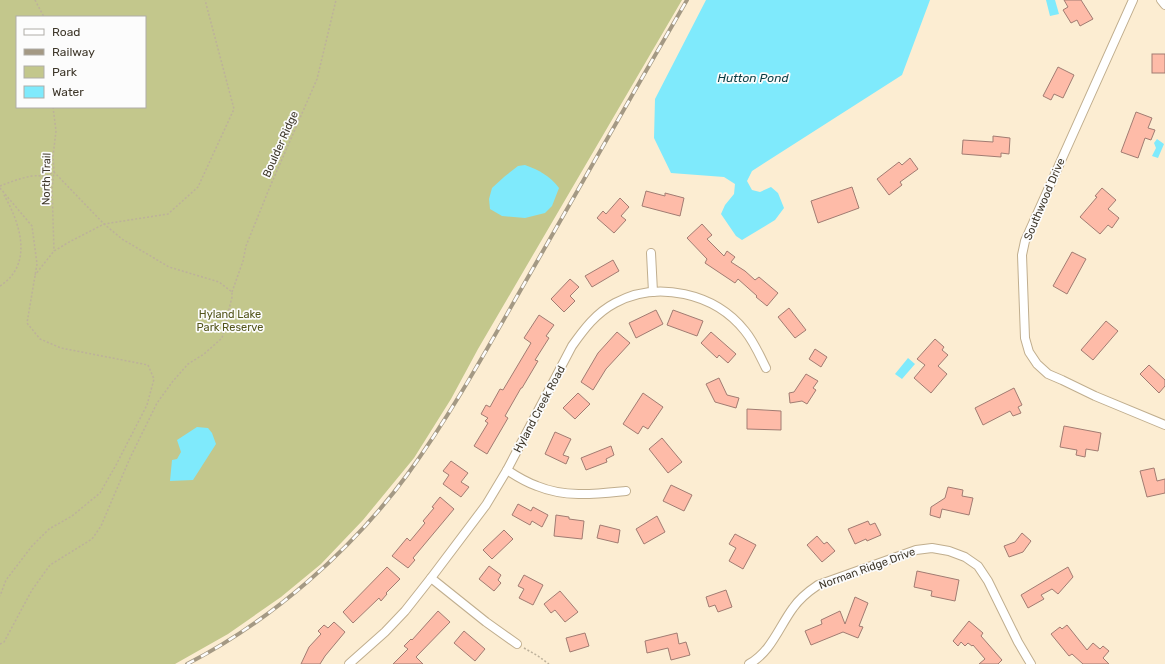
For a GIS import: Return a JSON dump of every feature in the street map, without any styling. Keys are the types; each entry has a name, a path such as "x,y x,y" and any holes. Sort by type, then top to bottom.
{"street":[{"name":"Southwood Drive","path":"1133,0 1025,241 1022,256 1025,338 1029,352 1048,374 1095,396 1165,425"},
{"path":"1160,0 1165,5"},
{"path":"651,253 653,292"},
{"name":"Hyland Creek Road","path":"349,664 385,632 405,611 486,505 507,470 572,346 583,330 598,315 615,303 634,296 653,292 675,292 695,297 714,305 731,316 745,331 766,368"},
{"path":"507,470 537,486 559,492 581,495 626,491"},
{"name":"Norman Ridge Drive","path":"750,664 767,648 793,607 807,593 818,585 911,552 932,548 949,551 965,557 978,566 988,581 1018,642 1031,664"},
{"path":"431,578 486,622 517,644"}],"path":[{"path":"35,0 43,16"},
{"path":"36,274 54,251 71,241 104,224 168,214 198,187 234,109 205,0"},
{"name":"Boulder Ridge","path":"0,644 4,642 32,590 50,565 92,539 96,533 107,513 130,458 158,403 173,381 188,364 204,354 222,338 232,292 244,261 246,246 269,189 318,79 336,0"},
{"name":"North Trail","path":"53,108 56,131 53,156 54,172 52,188 54,251"},
{"path":"0,188 19,179 34,176 43,177 54,172 104,224 122,239 169,267 219,282 232,292"},
{"path":"0,188 32,226 37,264 27,324 40,339 61,348 148,365 154,379 147,405 100,493 72,516 49,528 32,546 6,580 0,596"},
{"path":"0,188 16,219 19,228 21,245 21,253 16,270 12,277 0,286"},
{"path":"517,644 549,664"}],"green space":[{"name":"Hyland Lake Park Reserve","path":"0,0 682,0 478,349 451,399 414,458 363,520 321,564 281,597 228,634 175,664 0,664"}],"water":[{"name":"Hutton Pond","path":"706,0 930,0 902,75 752,171 747,181 752,190 760,192 771,187 778,193 784,208 775,220 742,240 736,236 721,214 725,205 734,194 735,184 724,177 671,173 654,138 655,99"},
{"path":"1046,0 1055,0 1059,14 1050,16"},
{"path":"1157,139 1164,144 1158,158 1152,156 1156,148 1154,143"},
{"path":"525,165 544,174 559,188 552,206 545,213 525,218 502,216 490,209 489,199 492,188 518,166"},
{"path":"908,358 915,364 902,379 895,374"},
{"path":"197,427 208,428 212,433 216,444 193,480 170,481 172,460 177,459 181,452 177,440"}],"building":[{"path":"1064,0 1081,0 1093,19 1080,26 1077,20 1071,23 1063,10 1068,7"},
{"path":"1152,54 1165,54 1165,73 1152,73"},
{"path":"1058,67 1074,75 1063,98 1054,94 1051,100 1043,96"},
{"path":"1136,112 1152,118 1148,128 1155,130 1151,140 1145,138 1138,158 1121,152"},
{"path":"993,136 1010,138 1009,154 1001,153 1001,157 962,154 963,140 993,142"},
{"path":"910,158 918,169 900,182 902,185 889,195 877,179 899,162 902,165"},
{"path":"852,187 859,208 818,223 811,201"},
{"path":"1102,188 1116,200 1108,209 1119,218 1112,228 1108,225 1100,234 1080,217 1097,197 1095,196"},
{"path":"646,191 665,196 665,193 684,198 680,216 642,206"},
{"path":"620,198 629,207 621,216 626,220 614,233 597,218 603,211 606,214"},
{"path":"702,224 712,235 707,239 724,256 727,251 735,257 731,262 755,280 759,277 778,293 767,306 738,279 735,283 705,263 707,259 687,238"},
{"path":"1072,252 1086,259 1067,294 1053,286"},
{"path":"613,260 619,271 592,287 585,276"},
{"path":"570,279 579,287 570,296 575,301 564,312 551,299"},
{"path":"789,308 806,330 795,338 778,317"},
{"path":"656,310 663,324 636,338 629,323"},
{"path":"673,310 703,321 697,336 667,325"},
{"path":"539,315 554,325 546,336 549,338 535,360 538,361 505,416 508,418 487,454 474,446 488,423 485,421 488,418 481,414 486,405 490,407 500,389 503,390 531,343 524,338"},
{"path":"1106,321 1118,331 1093,360 1081,350"},
{"path":"617,332 630,343 606,369 593,390 581,382 598,353"},
{"path":"711,332 736,354 728,363 719,355 717,358 701,343"},
{"path":"935,339 944,347 942,350 948,355 938,366 947,374 931,393 914,378 925,365 917,359"},
{"path":"815,349 827,357 821,367 809,359"},
{"path":"1149,365 1165,380 1165,386 1159,393 1140,374"},
{"path":"806,374 818,381 813,388 816,390 807,404 802,401 790,403 789,393 794,392"},
{"path":"719,378 727,395 739,398 736,408 715,402 706,384"},
{"path":"1014,388 1022,405 1018,407 1021,413 1013,416 1010,411 983,425 975,408"},
{"path":"578,393 590,404 575,419 563,408"},
{"path":"643,393 663,407 648,429 643,426 638,434 623,424"},
{"path":"747,409 781,411 781,430 747,429"},
{"path":"1064,426 1101,433 1098,451 1086,449 1085,457 1076,455 1077,450 1060,447"},
{"path":"555,432 571,439 563,455 569,457 566,464 545,454"},
{"path":"662,438 682,462 668,473 649,449"},
{"path":"611,446 614,455 606,459 607,462 586,470 581,458"},
{"path":"451,461 468,473 461,482 469,487 461,497 443,484 449,475 443,471"},
{"path":"1154,468 1157,481 1165,479 1165,493 1147,497 1140,471"},
{"path":"671,485 692,495 684,511 663,501"},
{"path":"948,487 963,490 962,496 973,498 969,515 942,509 940,518 930,515 931,507 945,498"},
{"path":"440,497 454,509 413,558 415,560 408,568 392,556 407,538 410,541 425,523 423,521 434,508 432,507"},
{"path":"518,504 531,511 533,507 548,515 542,527 532,521 530,525 512,515"},
{"path":"556,515 584,521 582,539 554,536"},
{"path":"657,516 665,532 644,544 636,529"},
{"path":"868,521 870,525 875,523 881,535 855,544 848,529"},
{"path":"600,525 620,530 618,543 597,538"},
{"path":"504,530 513,539 492,559 483,550"},
{"path":"1022,533 1031,541 1023,552 1009,557 1004,546 1015,542"},
{"path":"735,534 756,545 743,569 729,561 736,548 729,544"},
{"path":"817,536 824,544 827,542 835,551 822,562 807,545"},
{"path":"489,566 501,575 498,580 501,583 494,591 479,579"},
{"path":"387,567 400,579 386,593 387,594 381,601 379,598 353,623 343,612"},
{"path":"1068,567 1073,577 1058,594 1052,589 1041,595 1044,599 1028,608 1021,595"},
{"path":"917,571 959,580 955,601 931,596 932,591 914,587"},
{"path":"524,575 543,585 533,605 519,598 524,589 518,586"},
{"path":"726,590 732,607 718,612 715,605 709,607 706,597"},
{"path":"560,591 578,612 565,622 555,610 551,613 544,604"},
{"path":"855,597 868,603 859,626 863,627 858,638 843,632 811,645 805,631 822,624 821,620 840,611 845,624"},
{"path":"438,611 450,622 416,657 423,664 393,664 408,649 404,646 411,639 412,640"},
{"path":"969,621 983,633 981,636 1002,660 998,664 979,664 985,659 973,645 972,646 968,643 965,646 961,642 958,646 953,641"},
{"path":"334,622 345,632 320,664 301,664 309,647 321,634 318,631 324,625 328,628"},
{"path":"1067,625 1087,650 1093,643 1100,649 1103,646 1109,651 1103,658 1109,664 1083,664 1072,654 1069,656 1051,634 1060,627 1062,629"},
{"path":"464,631 485,649 475,661 454,643"},
{"path":"585,633 589,646 570,652 566,638"},
{"path":"677,633 679,644 686,642 690,655 671,660 668,648 647,653 645,641"}],"railway":[{"path":"187,664 218,647 249,627 308,582 361,530 407,475 425,450 474,372 687,0"}]}
